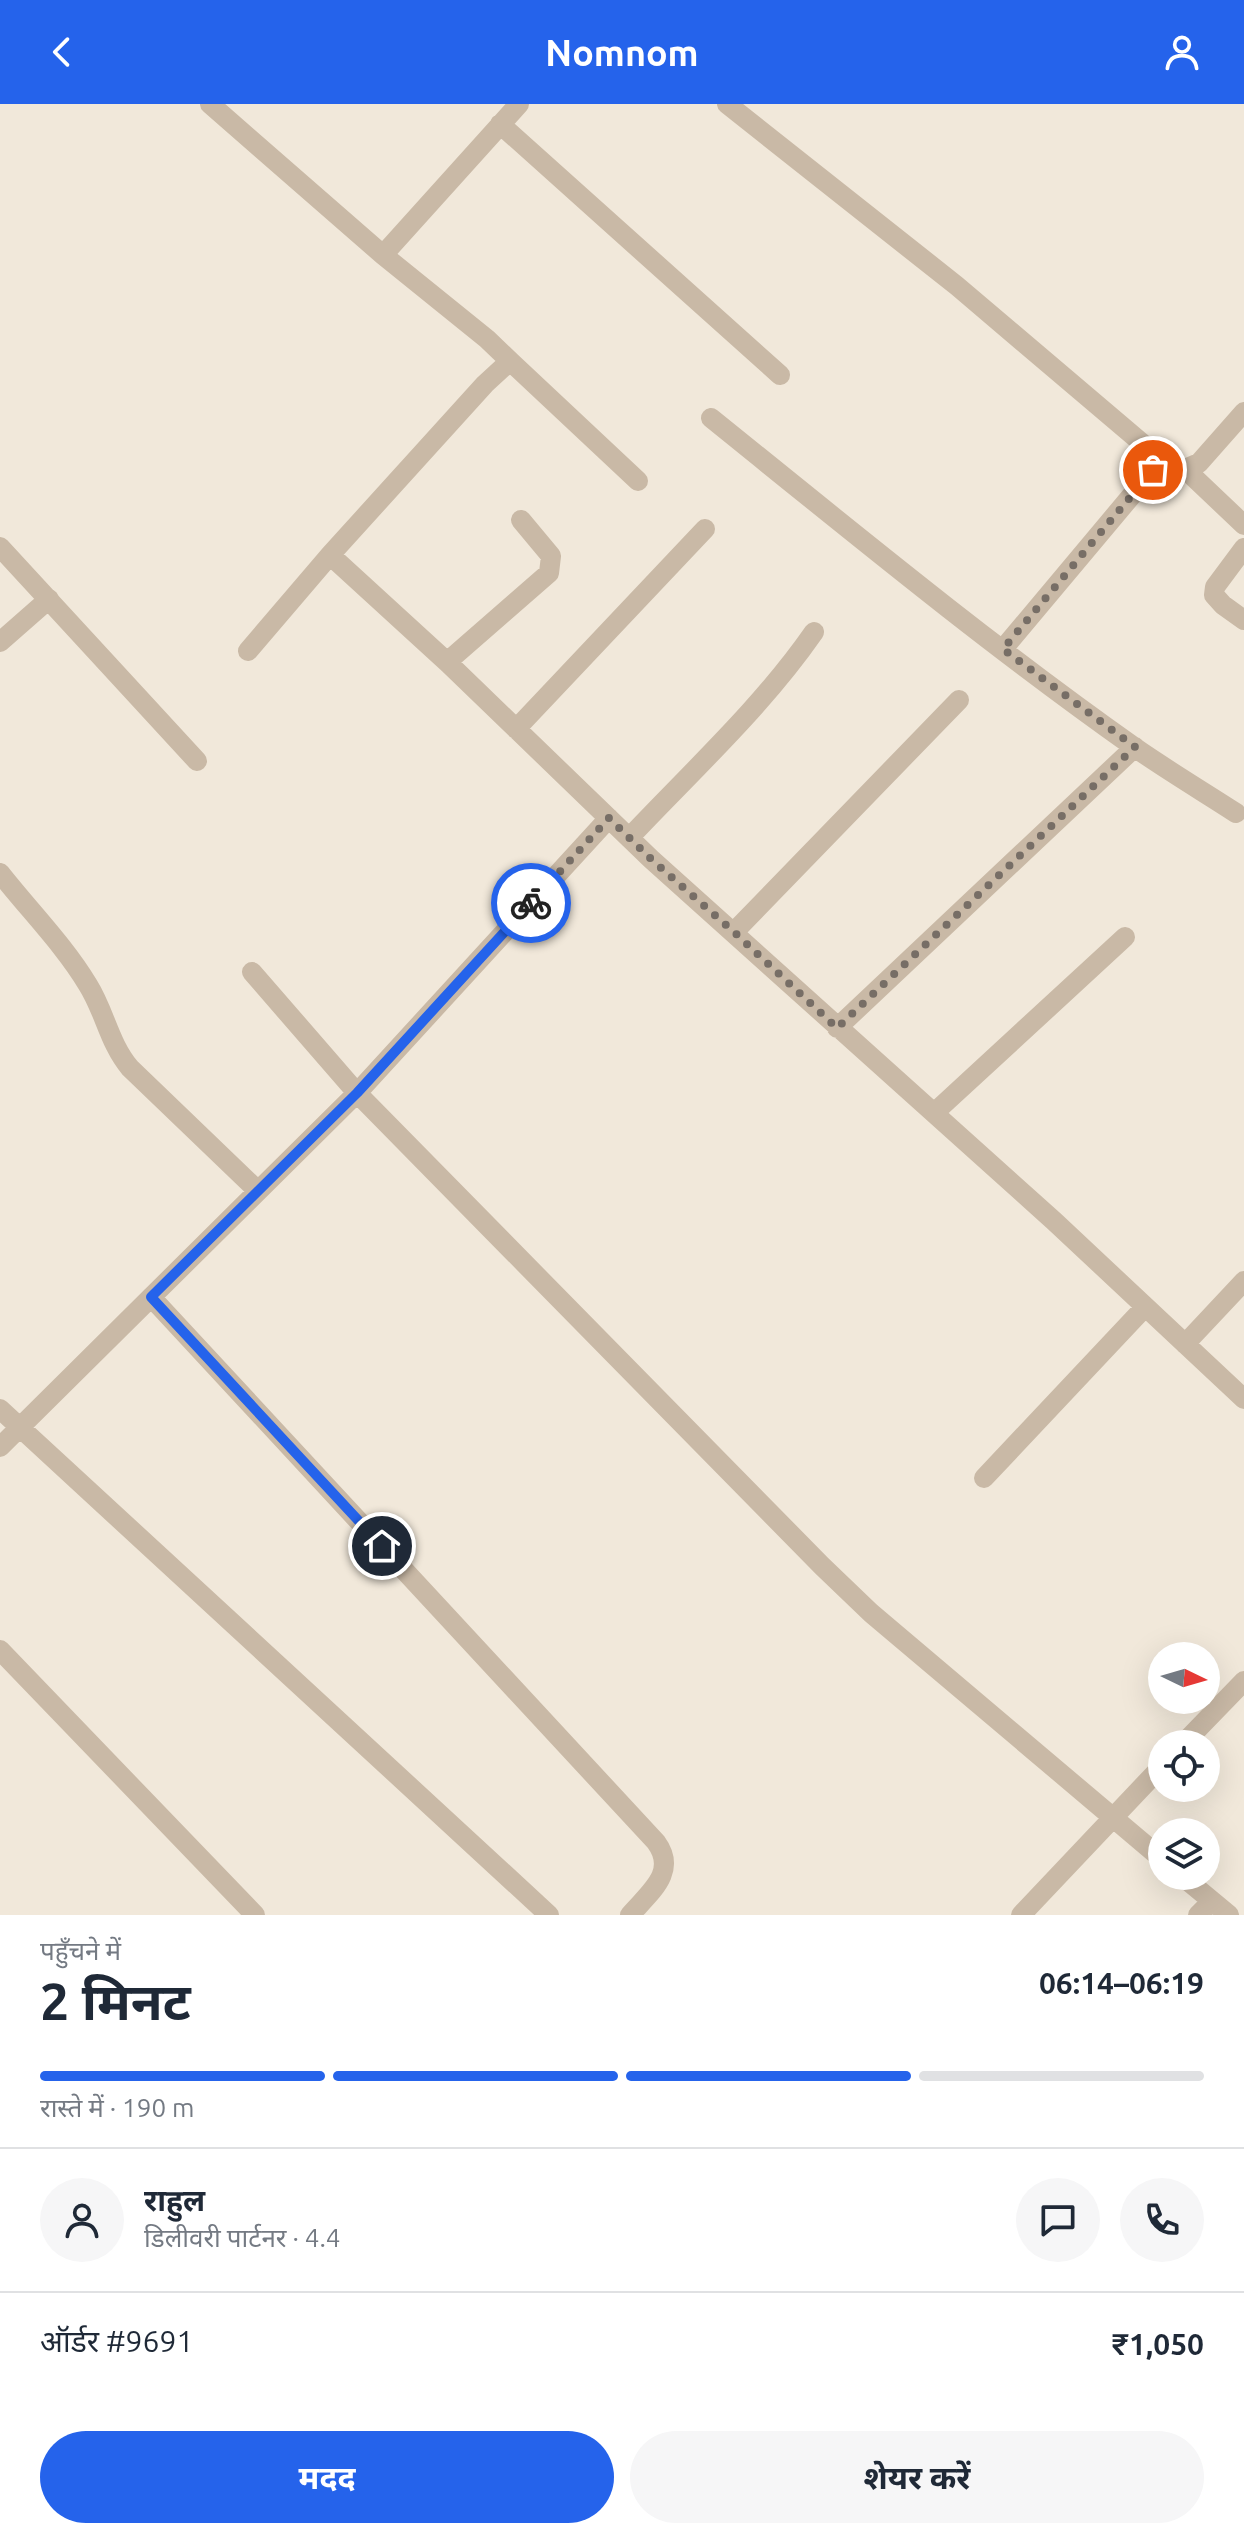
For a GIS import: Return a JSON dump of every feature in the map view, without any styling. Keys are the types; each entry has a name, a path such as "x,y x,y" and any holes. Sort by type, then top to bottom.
{"street":[{"path":"210,104 383,255 487,339 638,481"},
{"path":"383,255 519,104"},
{"path":"727,104 957,286 1244,525"},
{"path":"500,124 780,375"},
{"path":"248,651 330,555 485,384 510,361"},
{"path":"711,418 1003,649 1135,747 1236,813"},
{"path":"1003,649 1153,470 1199,463 1241,421"},
{"path":"447,662 549,573 551,556 521,520"},
{"path":"516,729 705,529"},
{"path":"0,547 197,761"},
{"path":"1244,548 1215,587 1214,595 1244,620"},
{"path":"330,555 447,662 629,838 1054,1221 1244,1399"},
{"path":"0,642 49,599"},
{"path":"629,838 793,663 814,632"},
{"path":"734,932 959,700"},
{"path":"837,1028 1135,747"},
{"path":"0,1447 357,1093 609,818"},
{"path":"0,873 91,989 118,1053 130,1068 257,1190"},
{"path":"934,1113 1125,937"},
{"path":"252,972 357,1093 822,1566 871,1613 1148,1847"},
{"path":"1185,1344 1244,1281"},
{"path":"151,1297 656,1842 664,1854 665,1867 656,1886 630,1915"},
{"path":"984,1478 1145,1307"},
{"path":"0,1409 549,1915"},
{"path":"0,1650 255,1915"},
{"path":"1197,1730 1244,1681"},
{"path":"1021,1915 1148,1780"},
{"path":"1192,1890 1205,1908 1229,1915"}],"way so far":[{"path":"531,903 609,818 837,1028 1135,747 1003,649 1153,470"}],"route":[{"path":"382,1546 151,1297 357,1093 531,903"}]}
